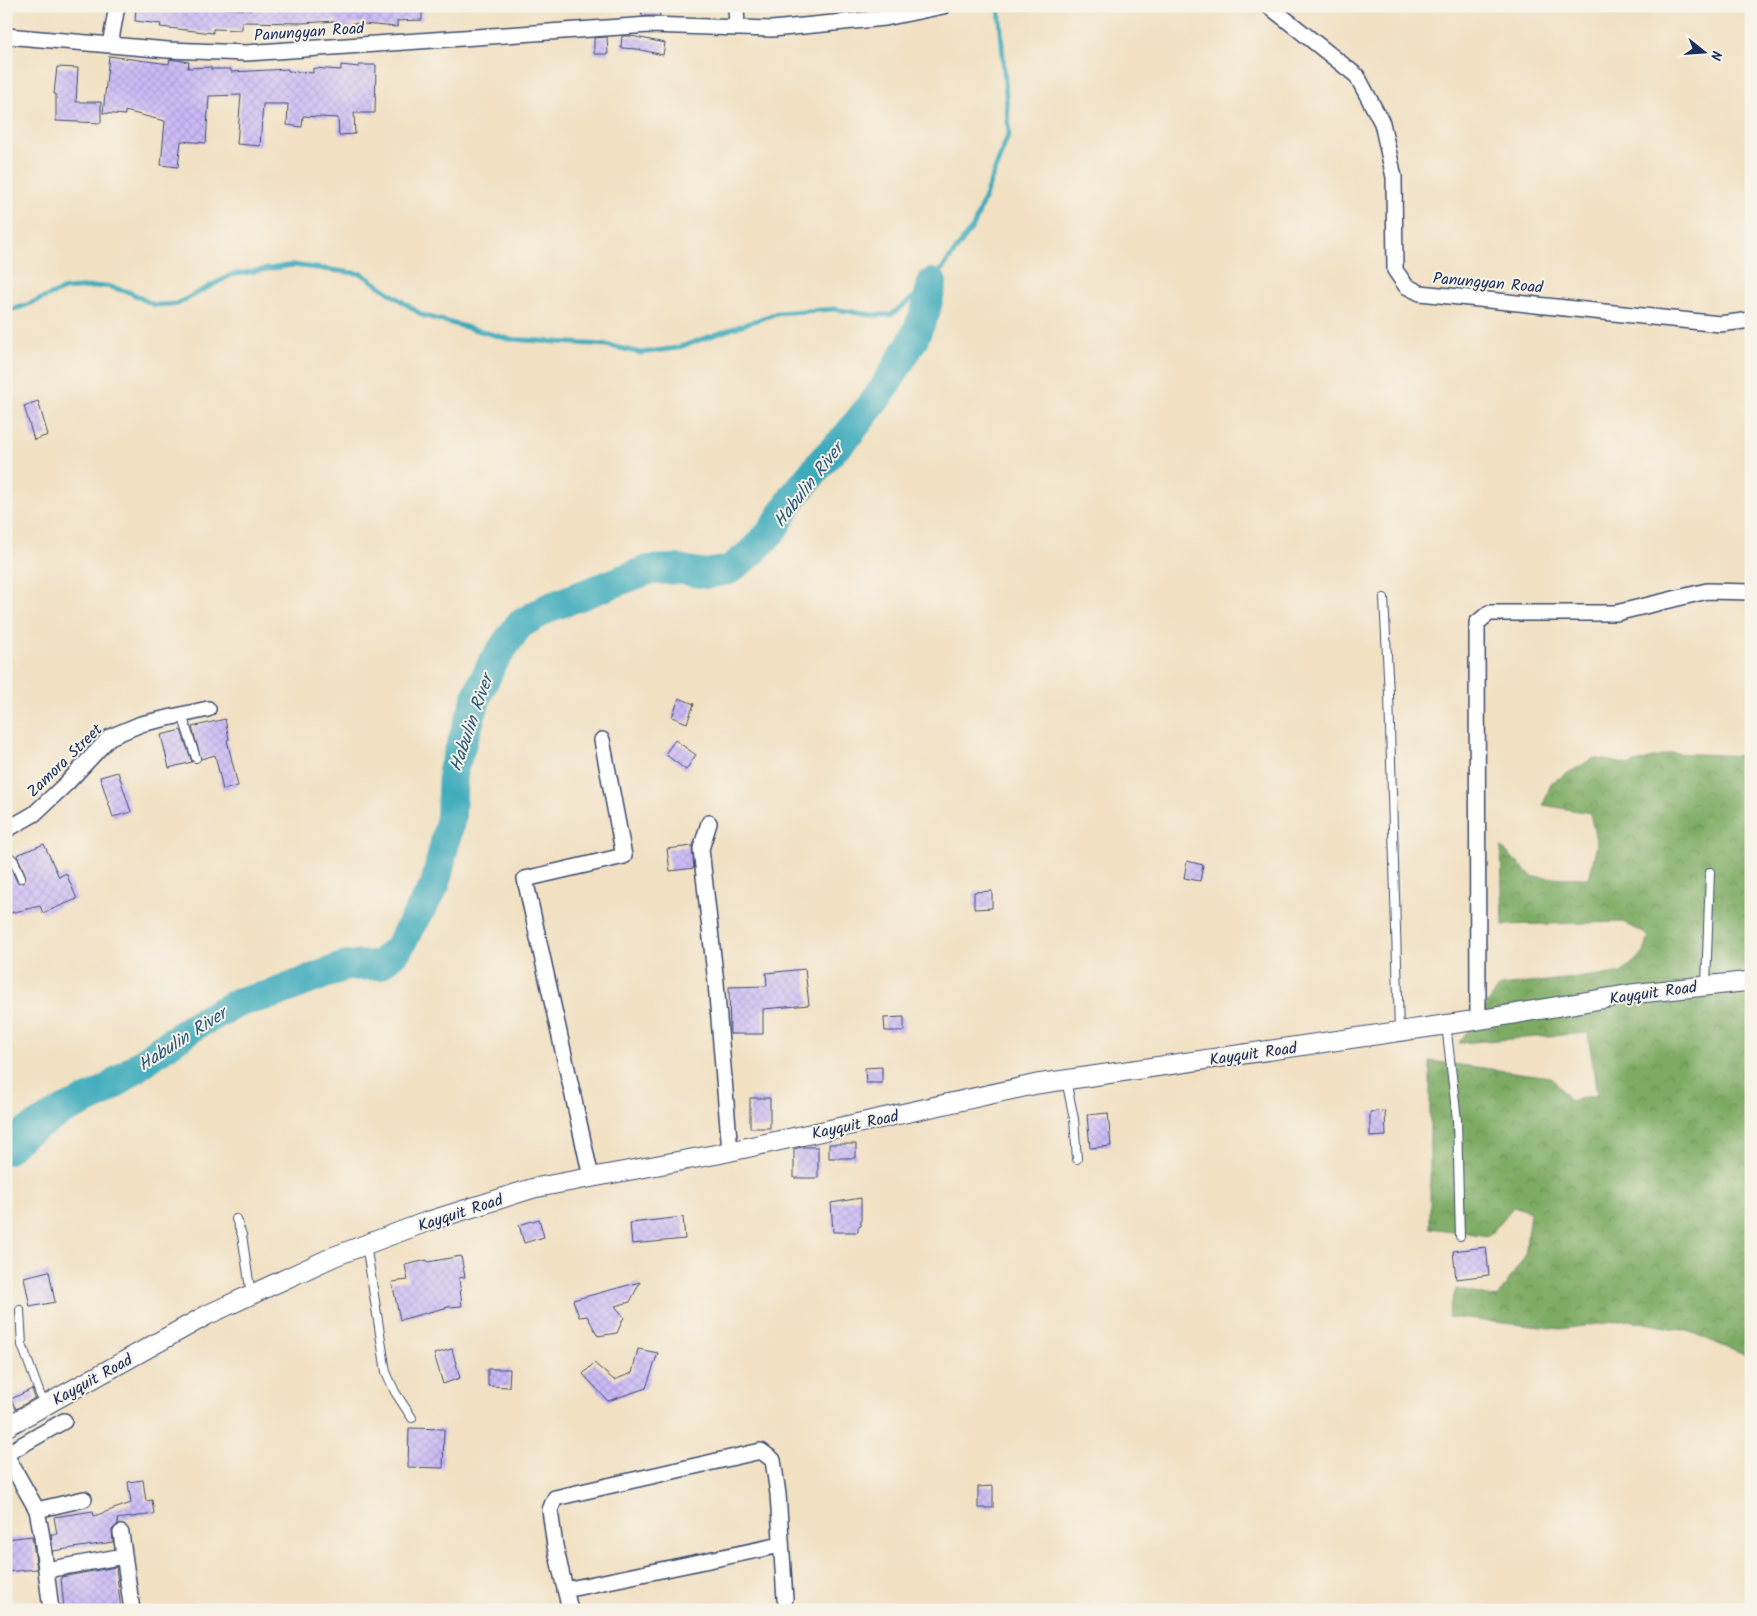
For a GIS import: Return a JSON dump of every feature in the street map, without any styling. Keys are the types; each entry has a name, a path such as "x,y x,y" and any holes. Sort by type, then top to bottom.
{"street":[{"path":"110,45 117,6"},
{"path":"736,6 737,28"},
{"name":"Panungyan Road","path":"6,36 168,50 246,53 649,25 772,29 875,19 943,6"},
{"name":"Panungyan Road","path":"1269,6 1357,76 1382,123 1394,177 1394,270 1406,286 1420,293 1720,324 1751,320"},
{"path":"1478,1020 1477,624 1489,613 1616,613 1708,591 1751,592"},
{"name":"Zamora Street","path":"6,830 34,814 68,782 110,736 140,724 208,708"},
{"path":"591,1177 524,879 624,856 602,740"},
{"path":"709,824 701,849 716,983 730,1151"},
{"name":"Kayquit Road","path":"6,1426 199,1320 335,1256 426,1222 534,1188 730,1151 1028,1086 1478,1020 1631,994 1751,981"},
{"path":"51,1610 37,1510 6,1454 64,1421"},
{"path":"570,1610 555,1546 550,1510 555,1498 762,1451 773,1460 785,1599"},
{"path":"37,1510 84,1499"},
{"path":"121,1533 132,1610"},
{"path":"566,1590 781,1545"},
{"path":"46,1570 124,1556"}],"lane":[{"path":"1384,598 1389,694 1399,1031"},
{"path":"182,715 196,758"},
{"path":"6,853 14,861 21,878"},
{"path":"1706,985 1710,872"},
{"path":"1446,1024 1457,1120 1460,1236"},
{"path":"1066,1080 1074,1119 1077,1159"},
{"path":"236,1219 242,1235 251,1295"},
{"path":"366,1244 386,1372 395,1392 412,1418"},
{"path":"20,1310 22,1345 44,1405"}],"green space":[{"path":"1671,753 1751,756 1751,1358 1688,1331 1628,1320 1560,1329 1448,1317 1456,1289 1497,1298 1525,1256 1530,1212 1514,1206 1489,1236 1430,1228 1430,1061 1551,1077 1570,1101 1597,1095 1588,1033 1459,1043 1500,986 1621,973 1644,953 1649,936 1623,922 1503,925 1501,847 1533,877 1589,878 1597,845 1590,813 1543,805 1551,783 1594,758 1629,765"}],"building":[{"path":"136,6 196,6 251,10 251,6 331,6 331,9 349,6 422,6 422,20 397,21 397,27 352,23 353,28 338,30 337,21 302,23 242,22 242,30 213,29 213,33 160,27 161,24 135,21"},
{"path":"641,6 659,6 660,16 642,16"},
{"path":"622,36 665,43 663,55 637,49 621,48"},
{"path":"607,37 608,54 594,54 594,38"},
{"path":"109,56 169,64 170,59 189,62 188,68 211,67 211,69 231,69 231,72 288,69 288,71 313,73 313,68 341,70 341,65 359,67 359,65 376,65 375,113 354,113 355,134 339,135 338,118 303,116 302,127 287,125 288,104 263,104 260,146 237,144 241,95 209,96 206,143 181,141 178,167 161,165 165,121 125,111 125,115 103,113"},
{"path":"57,67 78,68 76,102 101,102 101,123 56,121 56,94 54,94"},
{"path":"38,401 48,435 34,440 24,406"},
{"path":"679,698 694,704 687,723 672,717"},
{"path":"225,719 229,739 227,740 238,786 223,790 215,755 201,759 192,727"},
{"path":"181,730 192,762 169,768 161,735"},
{"path":"675,740 696,755 686,770 665,754"},
{"path":"118,772 131,812 113,817 100,777"},
{"path":"44,844 59,877 66,873 77,899 43,913 40,906 6,914 6,867 10,866 17,882 24,883 26,876 17,855"},
{"path":"692,846 694,868 670,871 667,849"},
{"path":"1187,861 1203,865 1200,881 1184,878"},
{"path":"992,891 992,908 974,909 974,892"},
{"path":"805,969 809,1005 763,1009 763,1034 730,1034 729,987 767,986 766,973"},
{"path":"904,1017 904,1031 885,1031 884,1018"},
{"path":"882,1067 882,1083 866,1083 865,1068"},
{"path":"750,1098 770,1098 770,1128 750,1128"},
{"path":"1385,1111 1386,1136 1370,1137 1370,1112"},
{"path":"1108,1113 1111,1146 1090,1148 1087,1115"},
{"path":"829,1144 856,1144 856,1158 829,1158"},
{"path":"818,1147 818,1178 794,1178 794,1149"},
{"path":"861,1198 861,1226 858,1227 858,1232 833,1232 831,1203"},
{"path":"683,1217 685,1239 632,1244 630,1223"},
{"path":"539,1219 544,1237 524,1243 519,1225"},
{"path":"1486,1247 1489,1275 1456,1279 1453,1251"},
{"path":"461,1256 465,1277 459,1278 462,1306 448,1307 400,1320 392,1282 408,1280 405,1265"},
{"path":"49,1271 55,1302 30,1307 24,1277"},
{"path":"640,1282 630,1302 615,1306 624,1317 617,1333 598,1336 587,1316 579,1317 573,1300"},
{"path":"452,1349 460,1378 443,1384 434,1354"},
{"path":"638,1349 658,1353 646,1388 608,1401 583,1374 594,1363 614,1380 632,1373"},
{"path":"488,1369 510,1369 509,1387 488,1386"},
{"path":"32,1389 35,1398 16,1409 11,1399"},
{"path":"409,1428 444,1429 443,1468 408,1467"},
{"path":"143,1480 146,1501 152,1500 154,1514 117,1519 118,1524 112,1530 113,1542 53,1551 51,1534 57,1534 54,1517 93,1511 94,1516 131,1503 128,1482"},
{"path":"993,1486 993,1508 978,1508 978,1487"},
{"path":"32,1536 37,1569 6,1572 6,1539"},
{"path":"116,1567 121,1610 64,1610 61,1577"}],"waterway":[{"path":"6,311 24,306 65,289 106,286 129,292 154,305 177,304 231,275 293,265 362,274 422,315 509,339 606,345 641,353 677,348 777,313 835,309 871,315 891,315 932,283 974,225 1009,133 999,6"},
{"name":"Habulin River","path":"6,1150 23,1134 62,1111 102,1093 196,1025 239,1002 273,994 345,966 379,965 397,950 435,885 451,817 453,770 479,691 493,662 519,625 548,608 648,570 677,569 706,574 729,570 751,553 772,531 794,496 824,459 847,436 882,391 913,340 925,313 932,283"}]}
